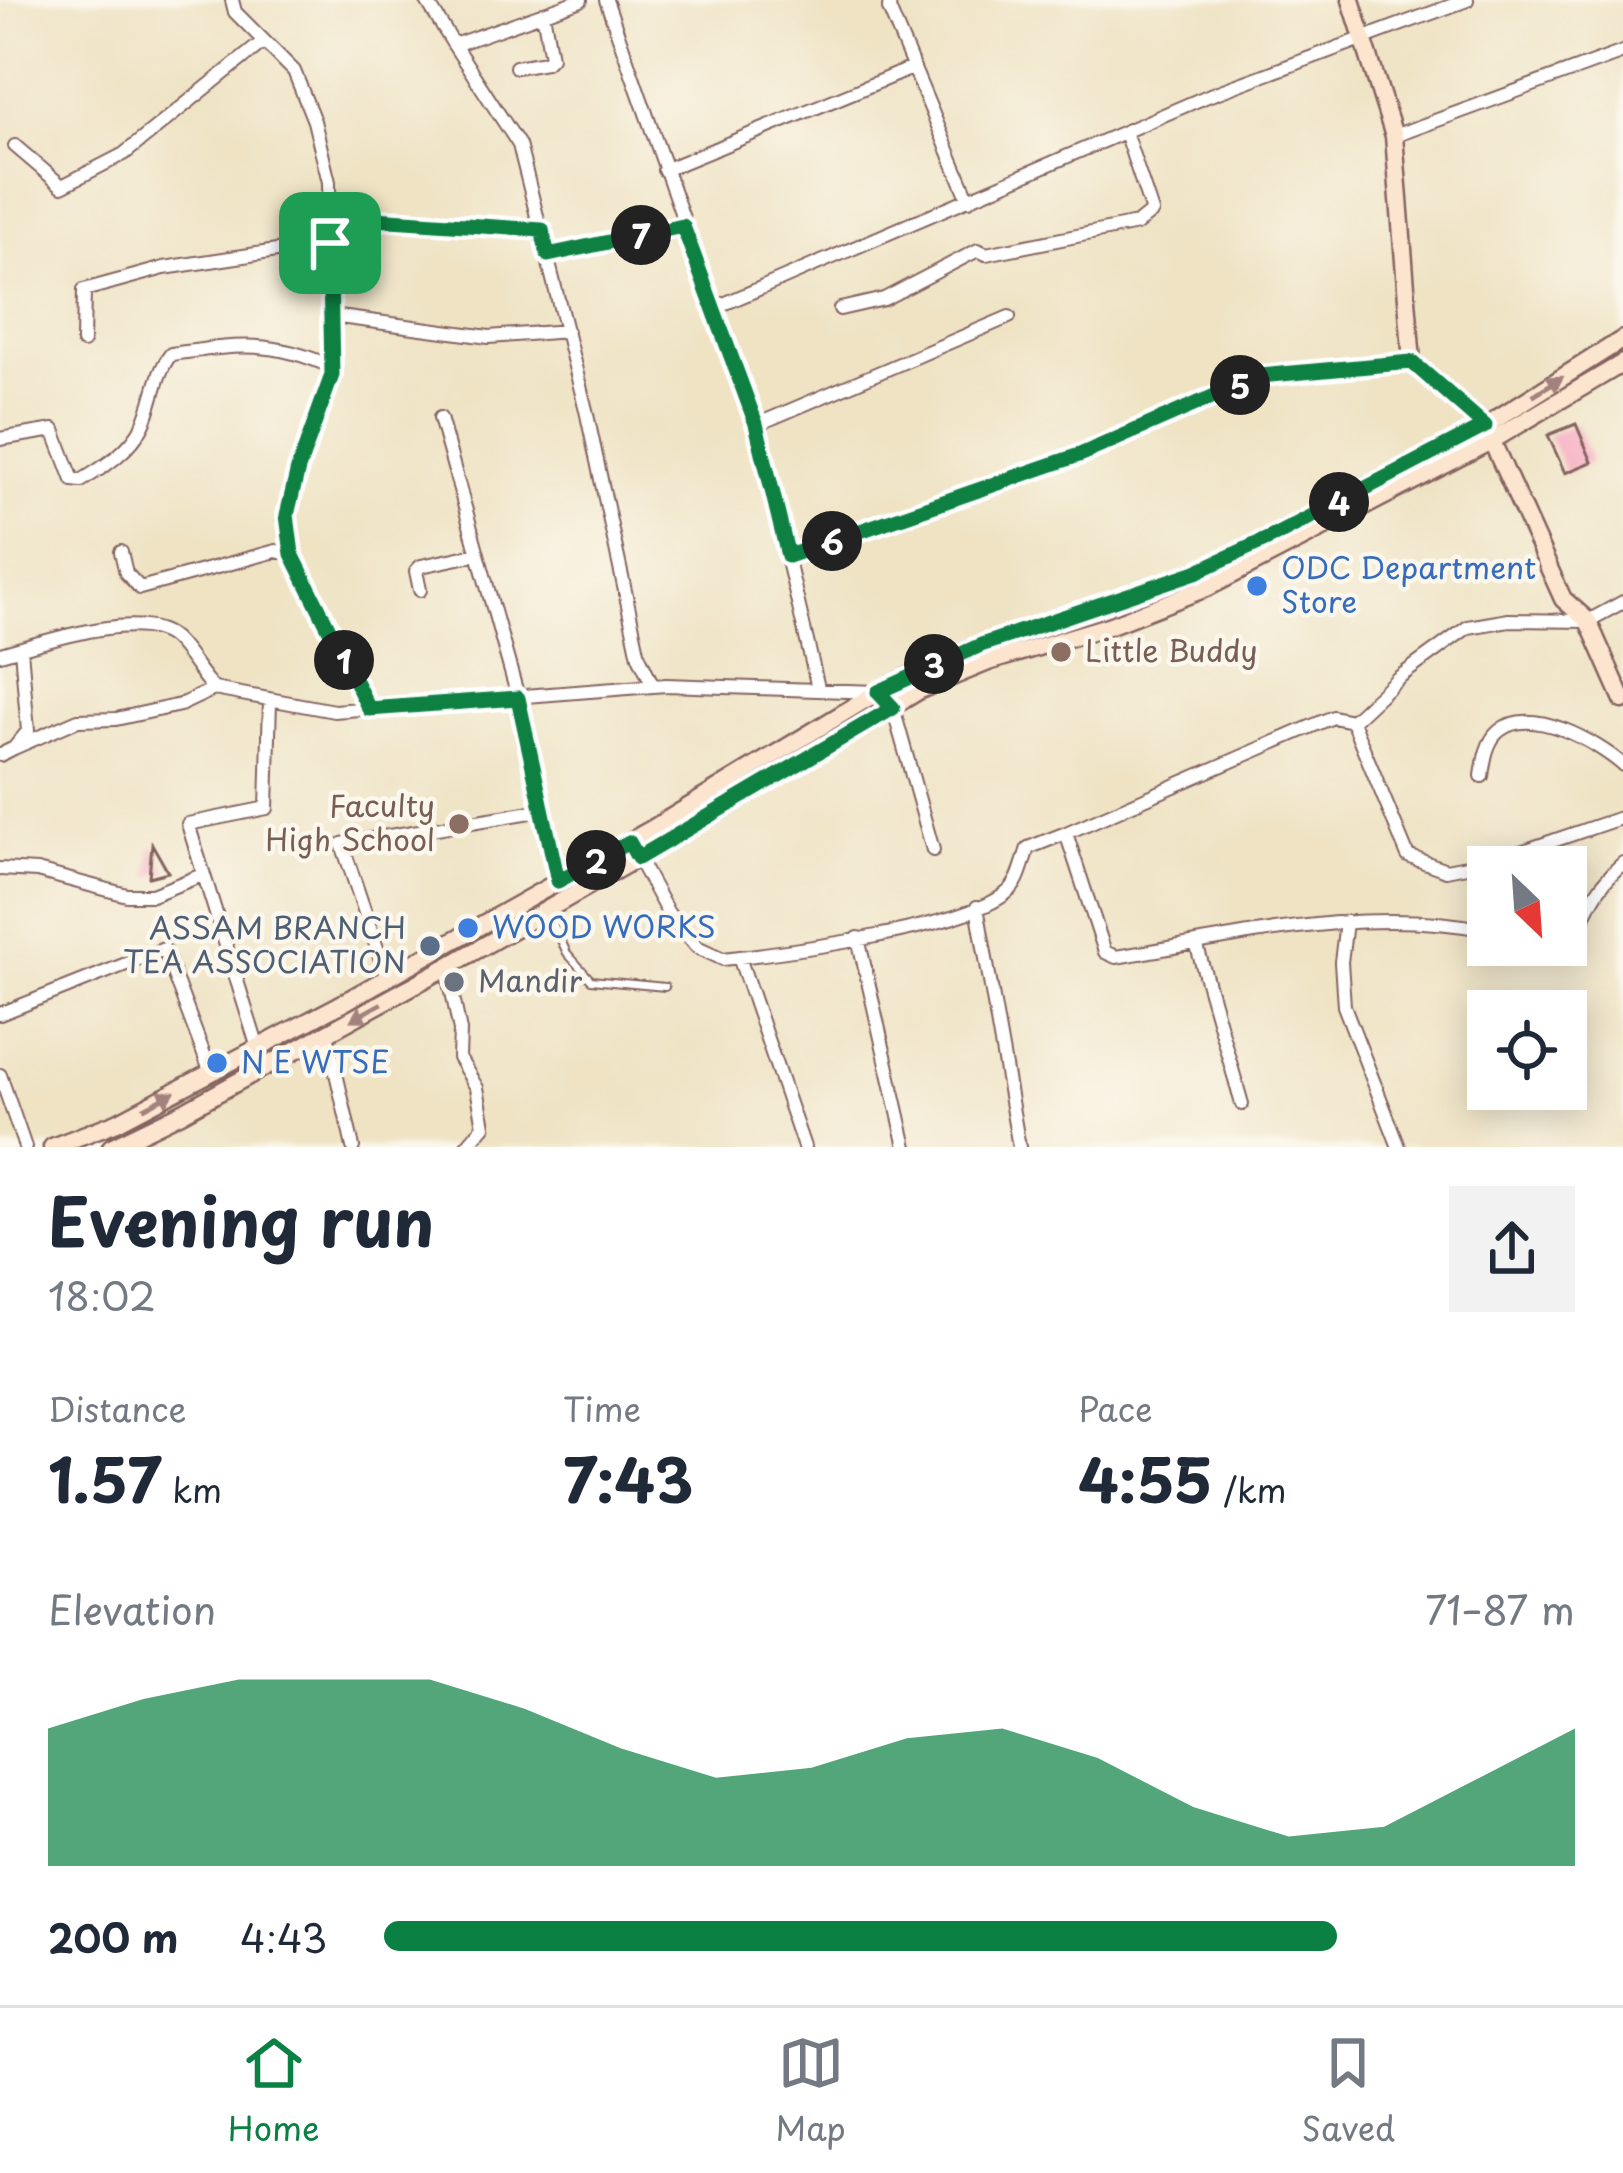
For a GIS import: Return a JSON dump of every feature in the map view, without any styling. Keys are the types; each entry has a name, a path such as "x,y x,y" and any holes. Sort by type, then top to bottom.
{"main road":[{"path":"1351,0 1394,136 1412,362 1488,433 1563,598 1588,621 1623,700"},
{"path":"121,1145 547,910 878,692 981,645 1196,572 1274,536 1488,433 1623,339"},
{"path":"52,1147 117,1122 211,1073 558,881 633,850 920,691 988,662 1128,619 1209,587 1623,363"}],"street":[{"path":"232,0 235,12 294,71 314,122 328,182 332,367 287,515 292,554 369,709"},
{"path":"426,0 519,145 567,332 639,656 653,686"},
{"path":"454,45 580,0"},
{"path":"606,0 756,424 818,688"},
{"path":"890,0 889,9 912,68 969,200"},
{"path":"712,308 1210,95 1467,0"},
{"path":"515,68 551,57 543,13"},
{"path":"15,146 62,186 124,154 264,41"},
{"path":"1394,136 1623,52"},
{"path":"664,170 912,68"},
{"path":"840,309 884,299 978,250 986,254 1137,224 1152,212 1125,132"},
{"path":"329,216 542,230"},
{"path":"548,255 683,226"},
{"path":"82,342 84,290 164,268 330,243"},
{"path":"332,316 489,337 567,332"},
{"path":"756,424 1009,317"},
{"path":"0,439 54,430 73,480 80,482 133,443 171,355 258,344 301,352 332,367"},
{"path":"788,556 1082,454 1260,376 1412,362"},
{"path":"440,418 518,698 558,881"},
{"path":"121,552 126,573 140,588 276,551 292,554"},
{"path":"420,590 416,571 421,566 478,554"},
{"path":"1352,721 1398,678 1468,628 1509,620 1588,621 1623,602"},
{"path":"0,654 98,630 144,626 172,637 214,689"},
{"path":"7,751 28,731 21,649"},
{"path":"7,751 78,720 116,719 179,704 214,689 334,712 653,686 878,692 893,708 933,850"},
{"path":"258,1048 188,824 267,808 270,700"},
{"path":"633,850 668,913 697,947 723,959 904,930 995,902 1015,886 1028,848 1333,717 1352,721"},
{"path":"1352,721 1408,856 1446,870 1497,860 1623,817"},
{"path":"1482,776 1485,754 1499,731 1522,723 1550,725 1571,733 1603,748 1623,765"},
{"path":"387,978 341,844 543,810"},
{"path":"1066,832 1105,952 1116,957 1306,924 1396,919 1467,927"},
{"path":"1587,910 1608,876 1623,863"},
{"path":"0,869 37,871 128,895 152,895 202,875"},
{"path":"976,908 1019,1147"},
{"path":"1346,922 1341,962 1344,1006 1399,1147"},
{"path":"858,938 906,1147"},
{"path":"1196,943 1242,1104"},
{"path":"0,1014 164,950 211,1073"},
{"path":"739,957 804,1147"},
{"path":"447,967 460,1031 459,1058 477,1088 484,1126 466,1147"},
{"path":"327,1034 353,1147"},
{"path":"0,1075 26,1147"},
{"path":"117,1122 121,1145"}],"lane":[{"path":"547,910 567,953 591,980 665,987"}],"building":[{"path":"1576,424 1592,462 1565,473 1548,435"},
{"path":"152,844 168,872 149,877"}],"place":[{"name":"ODC Department Store","path":"1257,586"},
{"name":"Little Buddy","path":"1061,652"},
{"name":"Faculty High School","path":"459,824"},
{"name":"WOOD WORKS","path":"468,928"},
{"name":"ASSAM BRANCH TEA ASSOCIATION","path":"430,946"},
{"name":"Mandir","path":"454,982"},
{"name":"N E WTSE","path":"217,1063"}],"route":[{"path":"329,216 542,230 548,255 683,226 756,424 788,556 1082,454 1260,376 1412,362 1485,426 1196,572 940,661 878,692 893,708 638,858 629,842 558,881 518,698 369,709 292,554 287,515 298,469 332,375 330,243 329,216"}]}
